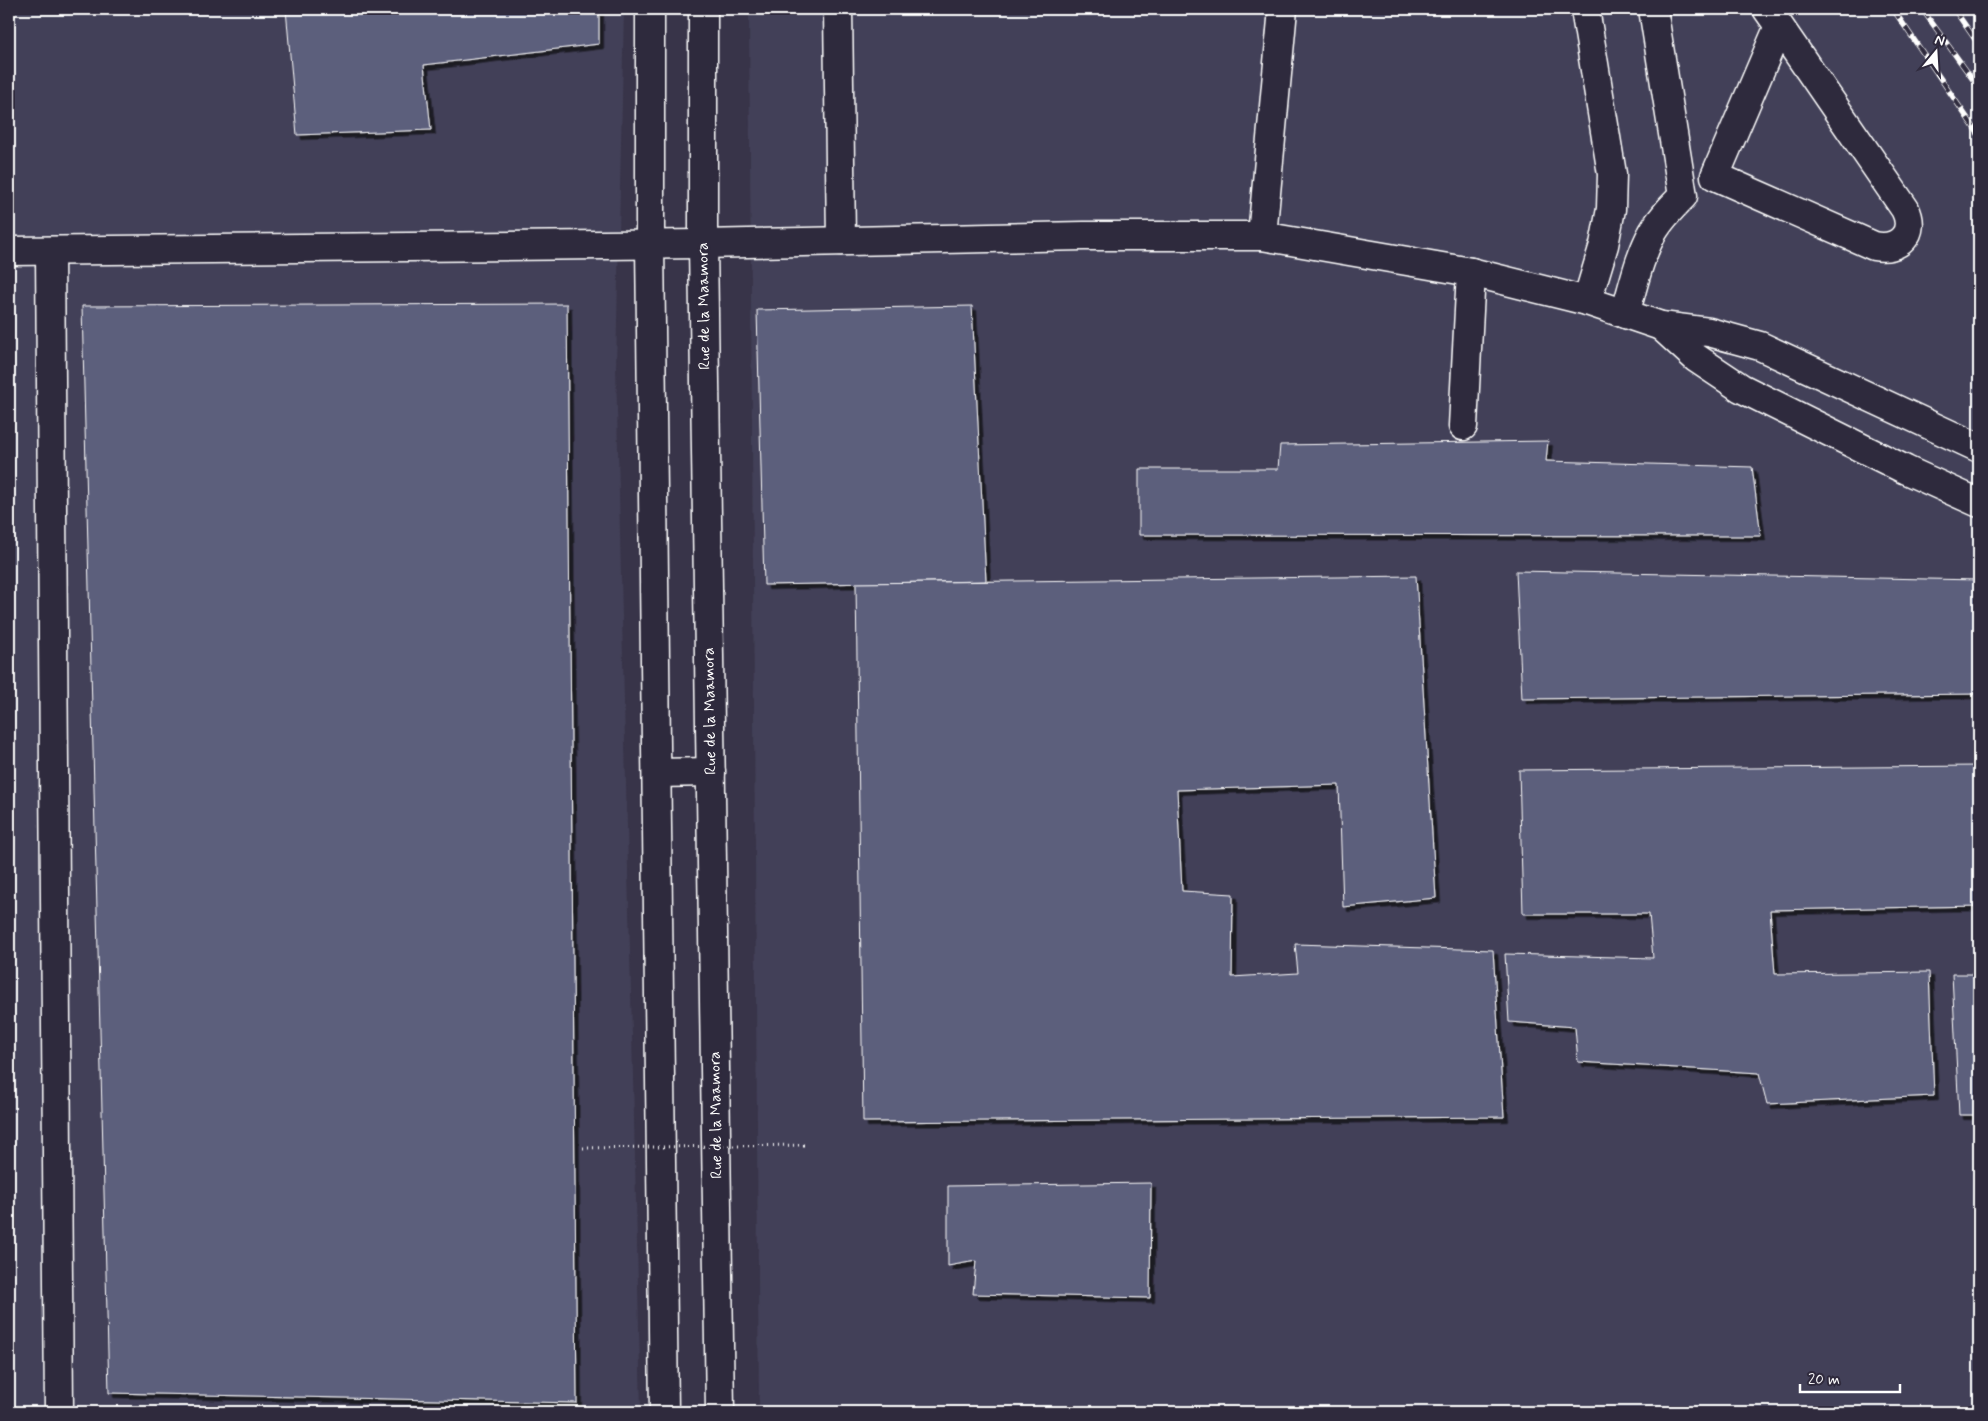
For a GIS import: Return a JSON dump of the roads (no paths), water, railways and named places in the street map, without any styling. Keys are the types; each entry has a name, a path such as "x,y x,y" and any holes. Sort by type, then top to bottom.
{"street":[{"path":"650,9 650,244 664,1412"},
{"name":"Rue de la Maamora","path":"703,9 703,244 720,1412"},
{"path":"838,9 841,241"},
{"path":"1262,236 1283,9"},
{"path":"1585,9 1612,174 1609,218 1604,245 1587,302"},
{"path":"1653,9 1683,196"},
{"path":"1624,314 1641,258 1652,232 1665,214 1683,196 1715,176 1773,17"},
{"path":"1715,176 1874,246 1884,248 1894,246 1903,240 1908,231 1909,216 1905,209 1773,17"},
{"path":"9,251 703,244 1084,236 1262,236 1471,272 1587,302 1661,326 1709,332 1760,346 1979,448"},
{"path":"50,250 59,1412"},
{"path":"1463,426 1471,272"},
{"path":"1661,326 1696,358 1741,388 1906,470 1979,503"},
{"path":"657,773 711,772"}],"railway":[{"path":"1893,9 1979,135"},
{"path":"1922,9 1979,88"},
{"path":"1954,9 1979,45"},
{"path":"1973,9 1979,17"}]}
